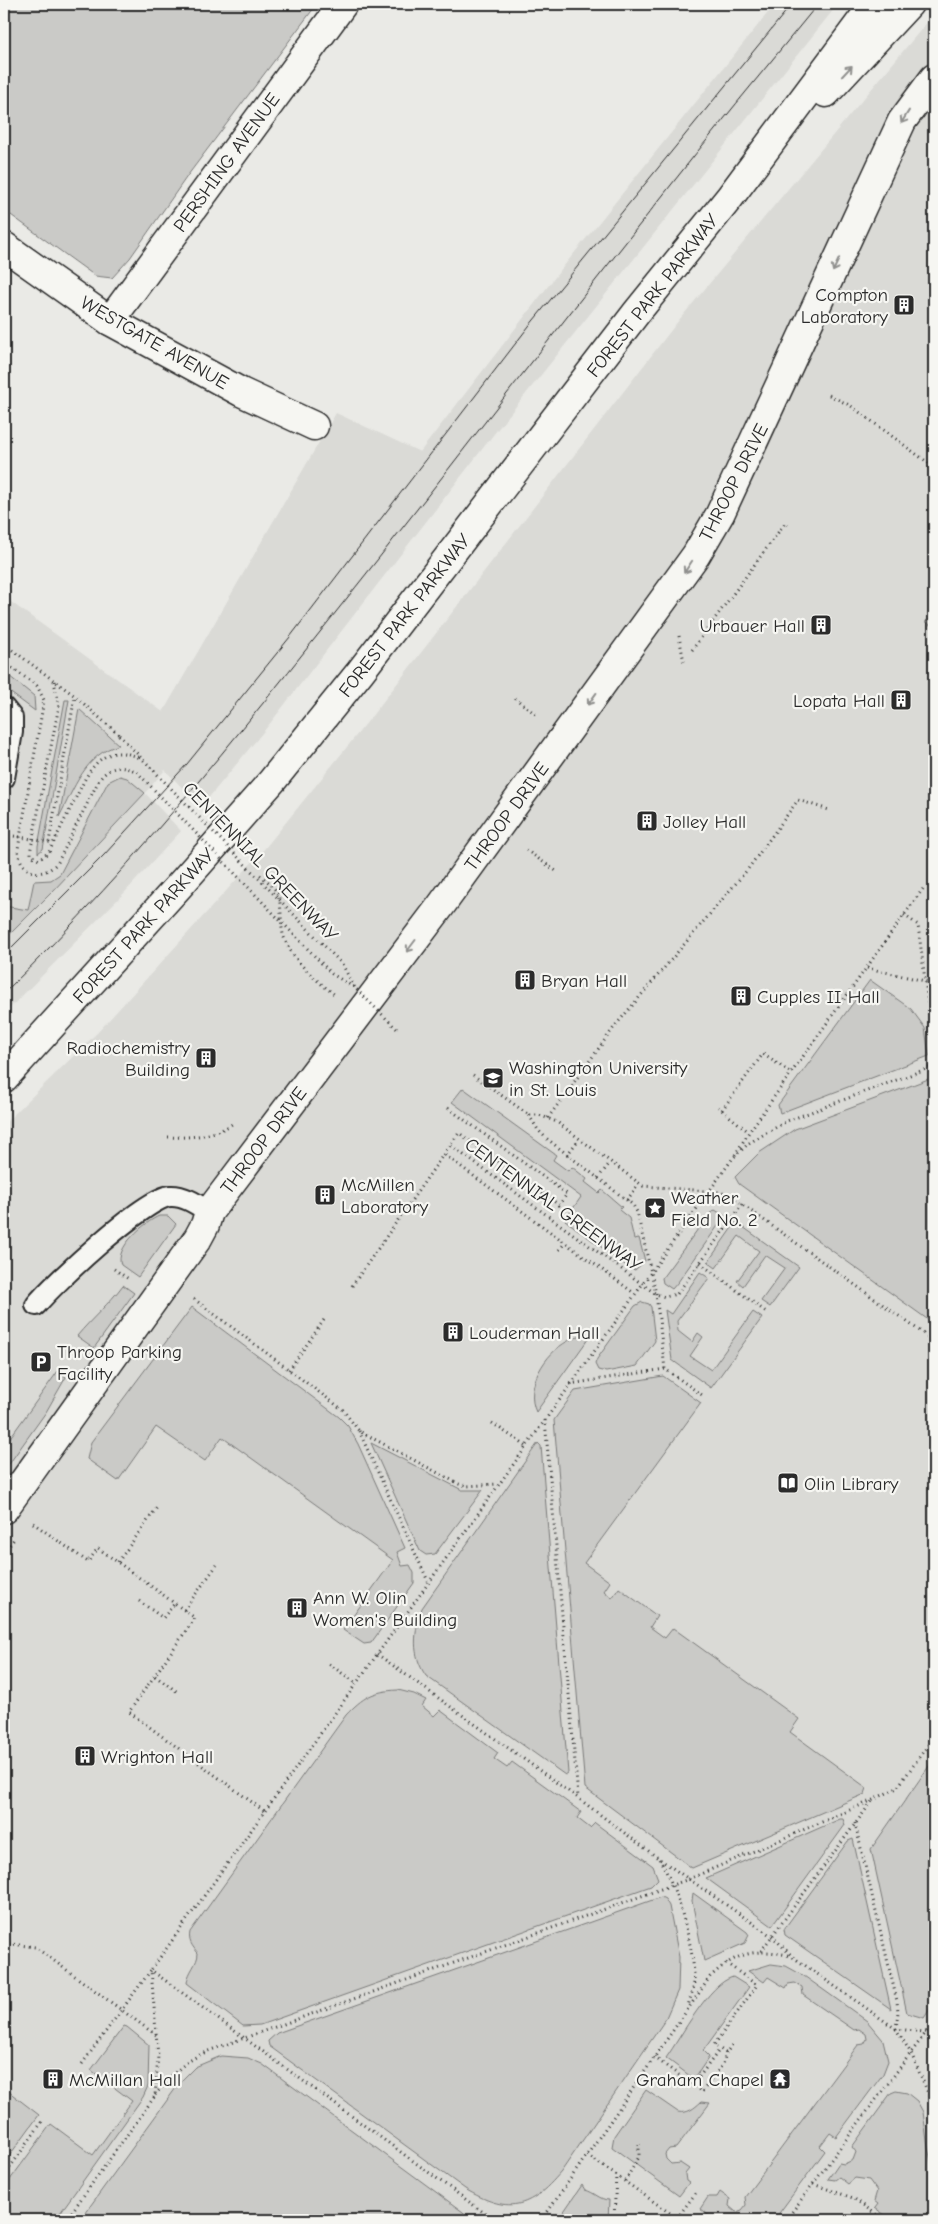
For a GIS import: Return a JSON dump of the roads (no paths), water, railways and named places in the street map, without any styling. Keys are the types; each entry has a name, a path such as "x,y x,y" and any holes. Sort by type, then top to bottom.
{"street":[{"name":"PERSHING AVENUE","path":"110,321 343,4"},
{"name":"FOREST PARK PARKWAY","path":"4,1078 272,781 360,672 637,312 730,197 874,4"},
{"name":"FOREST PARK PARKWAY","path":"730,197 909,4"},
{"name":"THROOP DRIVE","path":"16,1514 198,1238 209,1212 440,907 696,555 720,514 902,121 934,78"},
{"name":"WESTGATE AVENUE","path":"4,246 110,321 232,387 314,426"},
{"name":"FOREST PARK PARKWAY","path":"4,1064 58,1017"}],"lane":[{"path":"4,708 12,718 12,732 4,778"},
{"path":"36,1306 47,1292 89,1253 146,1207 160,1199 171,1196 181,1197 209,1212"}],"tram line":[{"path":"4,955 104,855 187,764 290,637 529,326 792,4"},
{"path":"4,993 104,890 198,782 289,671 676,179 818,4"}],"place":[{"name":"Compton Laboratory","path":"904,305"},
{"name":"Urbauer Hall","path":"821,625"},
{"name":"Lopata Hall","path":"901,700"},
{"name":"Jolley Hall","path":"647,821"},
{"name":"Bryan Hall","path":"525,980"},
{"name":"Cupples II Hall","path":"741,996"},
{"name":"Radiochemistry Building","path":"206,1058"},
{"name":"Washington University in St. Louis","path":"493,1078"},
{"name":"McMillen Laboratory","path":"325,1195"},
{"name":"Weather Field No. 2","path":"655,1208"},
{"name":"Louderman Hall","path":"453,1332"},
{"name":"Throop Parking Facility","path":"41,1362"},
{"name":"Olin Library","path":"788,1483"},
{"name":"Ann W. Olin Women's Building","path":"297,1608"},
{"name":"Wrighton Hall","path":"85,1756"},
{"name":"McMillan Hall","path":"53,2079"},
{"name":"Graham Chapel","path":"780,2079"}]}
